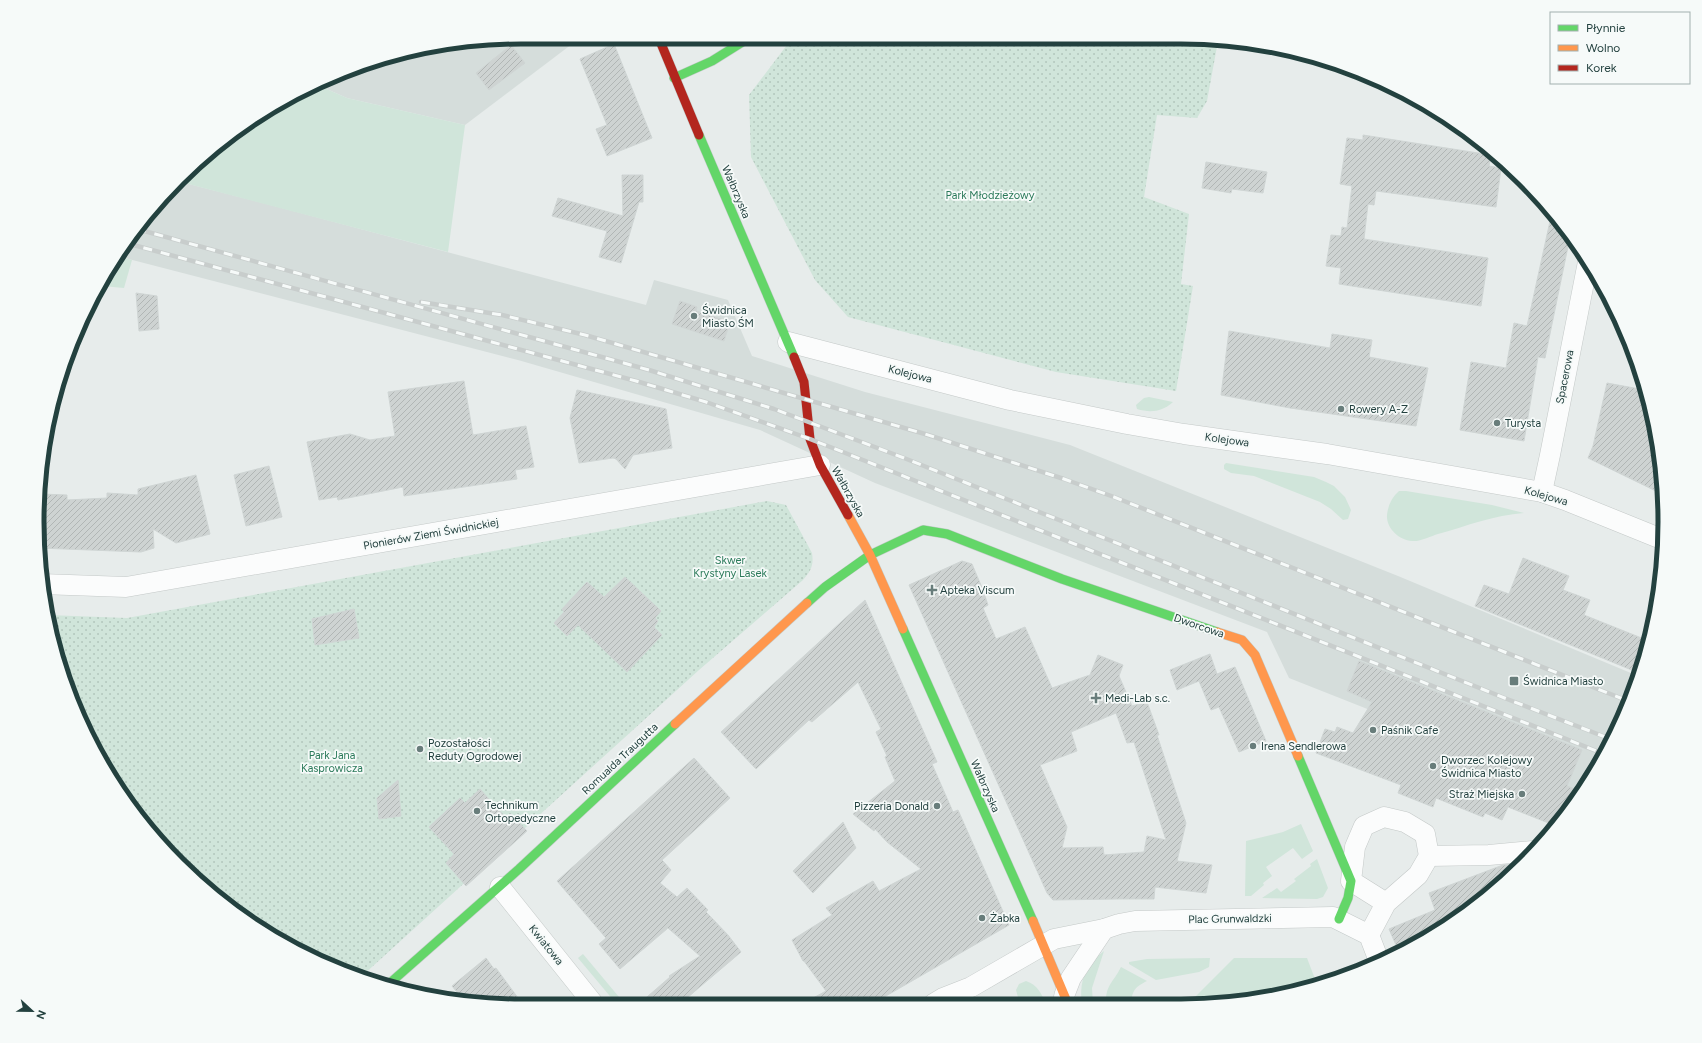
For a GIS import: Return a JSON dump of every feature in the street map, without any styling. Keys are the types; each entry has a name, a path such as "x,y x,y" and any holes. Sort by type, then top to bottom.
{"street":[{"name":"Wałbrzyska","path":"661,44 674,78 804,382 810,439 820,465 870,555 1043,945"},
{"path":"674,78 712,61 739,44"},
{"name":"Spacerowa","path":"1542,492 1586,270"},
{"name":"Kolejowa","path":"788,342 1010,400 1119,422 1184,434 1327,454 1542,492 1566,500 1658,537"},
{"name":"Pionierów Ziemi Świdnickiej","path":"48,584 126,587 820,465"},
{"name":"Dworcowa","path":"870,555 923,530 947,534 1069,581 1242,640 1255,655 1350,882"},
{"name":"Romualda Traugutta","path":"393,981 500,887 696,704 825,587 870,555"},
{"path":"1354,927 1386,903 1418,875 1429,856 1425,834 1405,822 1384,816 1364,826 1355,847 1348,898 1354,927 1376,957"},
{"path":"1429,856 1489,855 1526,851"},
{"path":"1350,882 1386,903"},
{"name":"Kwiatowa","path":"500,887 590,999"},
{"name":"Plac Grunwaldzki","path":"941,999 971,987 1054,939 1135,921 1333,917 1354,927"},
{"path":"1066,999 1071,978 1104,929"},
{"path":"1043,945 1066,999"}],"shaded area":[{"path":"572,44 465,125 347,98 323,87 368,69 428,53 490,45"},
{"path":"185,183 646,305 654,280 728,300 752,356 865,392 1070,445 1398,576 1633,674 1609,733 1575,791 1289,678 1267,632 875,483 760,430 518,360 123,258 162,207"}],"green space":[{"name":"Park Młodzieżowy","path":"788,44 1180,44 1217,46 1207,101 1197,118 1157,115 1144,197 1189,214 1181,284 1193,286 1176,391 1056,372 848,317 815,280 751,157 749,95"},
{"path":"323,87 347,98 465,125 448,252 185,183 207,162 256,124"},
{"path":"123,258 132,260 124,288 106,286"},
{"path":"1149,397 1173,402 1165,408 1156,411 1137,409 1136,405 1144,398"},
{"path":"1226,463 1314,477 1326,482 1334,486 1345,497 1351,510 1348,519 1343,520 1331,509 1320,502 1254,476 1231,473 1224,469 1224,465"},
{"path":"1399,491 1492,505 1524,513 1491,518 1422,540 1412,541 1398,536 1391,529 1387,520 1389,505"},
{"name":"Park Jana Kasprowicza","path":"767,501 786,505 812,553 813,561 808,574 803,580 699,670 365,973 310,950 256,919 231,900 207,881 162,836 124,787 93,733 80,704 69,675 53,615 127,618"},
{"path":"1301,824 1313,851 1302,859 1293,848 1266,867 1272,876 1263,883 1264,885 1251,896 1245,896 1246,841 1283,832"},
{"path":"1317,859 1328,888 1323,897 1317,899 1262,898 1277,888 1281,892 1296,881 1294,879 1311,866 1310,864"},
{"path":"1104,951 1092,988 1093,999 1082,999 1081,991 1086,971"},
{"path":"583,954 619,997 612,999 578,958"},
{"path":"1210,958 1209,967 1199,972 1156,980 1129,964 1129,962 1147,959"},
{"path":"1234,958 1307,958 1315,979 1274,990 1243,995 1212,998 1194,999"},
{"path":"1121,967 1147,981 1133,992 1132,999 1106,999 1108,988"},
{"path":"1026,981 1030,983 1036,987 1044,999 1037,999 1036,997 1018,999 1016,990 1019,984"}],"building":[{"path":"614,44 652,138 607,156 596,129 607,125 580,59"},
{"path":"511,45 525,63 489,90 476,73"},
{"path":"1363,135 1485,154 1490,158 1489,166 1501,168 1496,207 1376,191 1374,205 1368,204 1364,239 1488,258 1481,306 1339,284 1341,268 1326,266 1331,235 1341,236 1342,227 1347,228 1352,186 1340,184 1347,138 1363,140"},
{"path":"1206,162 1267,172 1263,193 1232,189 1231,193 1202,188"},
{"path":"622,175 643,175 643,202 639,202 621,263 599,257 607,231 552,216 558,198 623,216"},
{"path":"1550,220 1569,244 1545,358 1538,357 1524,441 1460,430 1471,362 1506,368 1514,323 1527,326"},
{"path":"136,293 157,296 159,329 139,331"},
{"name":"Świdnica Miasto ŚM","path":"680,301 697,307 696,311 730,322 724,341 672,324"},
{"path":"1229,331 1330,348 1332,334 1372,340 1369,357 1428,368 1416,426 1290,408 1221,395"},
{"path":"464,381 473,435 526,426 534,467 515,470 517,479 404,496 403,487 338,500 337,497 319,500 307,442 350,434 370,440 395,436 388,392"},
{"path":"1607,383 1639,389 1649,428 1657,492 1588,458 1593,446"},
{"path":"577,390 666,409 672,448 633,455 625,469 616,459 613,458 579,463 570,418"},
{"path":"269,466 282,517 246,526 234,475"},
{"path":"196,475 210,534 176,543 153,529 154,548 141,552 45,548 45,494 67,495 67,500 107,498 107,493 138,495 138,489"},
{"path":"1523,558 1569,576 1563,590 1590,600 1584,615 1643,639 1634,671 1475,606 1484,585 1509,594"},
{"path":"962,561 972,564 988,605 983,608 996,639 1025,627 1052,688 1090,675 1098,655 1123,665 1119,676 1132,706 1147,702 1159,735 1157,735 1186,823 1177,861 1212,865 1206,893 1155,887 1154,899 1053,900 1047,893 909,585","holes":["1116,713 1127,743 1134,742 1166,840 1147,836 1144,852 1104,855 1103,847 1062,848 1067,827 1040,765 1077,751 1071,732"]},
{"path":"625,577 661,611 655,618 658,621 654,627 662,635 627,672 578,625 567,636 554,623 564,612 562,609 587,582 604,597"},
{"path":"865,600 937,762 932,764 953,812 958,810 1009,925 881,999 811,999 826,991 803,961 792,940 832,915 826,908 873,881 879,891 921,869 887,842 875,829 874,831 853,814 895,781 885,757 887,756 876,732 881,729 858,682 812,722 809,720 756,769 721,732"},
{"path":"354,609 359,638 315,645 312,619"},
{"path":"1210,654 1217,674 1235,667 1266,741 1239,752 1219,707 1211,710 1199,681 1177,690 1170,670"},
{"path":"1359,661 1582,750 1567,786 1576,790 1550,824 1508,807 1502,820 1485,813 1483,817 1436,798 1433,807 1398,793 1401,785 1316,753 1325,729 1335,732 1337,727 1353,733 1372,702 1347,691"},
{"path":"694,758 730,798 662,860 671,870 660,883 677,897 687,888 708,910 706,912 728,935 741,952 686,999 645,999 670,977 669,976 700,956 668,928 620,969 599,944 606,938 557,881"},
{"path":"398,780 401,816 379,819 377,798"},
{"path":"480,789 506,818 511,814 527,831 466,886 446,863 454,854 429,827 460,798 465,803"},
{"path":"843,822 856,848 813,893 793,871"},
{"path":"1512,864 1495,881 1446,919 1397,947 1389,929 1435,910 1429,893 1503,865"},
{"path":"486,958 494,969 496,968 519,999 459,995 452,986"}],"railway":[{"path":"143,231 649,370 774,409 904,458 1607,737"},
{"path":"133,245 636,381 706,402 810,439 1599,752"},
{"path":"421,302 502,315 585,335 925,434 1064,479 1114,497 1624,699"}],"traffic: fast":[{"path":"674,78 712,61 739,44"},
{"path":"699,135 794,357"},
{"path":"807,603 825,587 870,555 923,530 947,534 1062,579 1217,632"},
{"path":"903,629 1033,921"},
{"path":"392,981 519,869 675,724"},
{"path":"1298,756 1351,881 1348,898 1339,919"}],"traffic: slow":[{"path":"848,515 870,555 903,629"},
{"path":"675,724 807,603"},
{"path":"1217,632 1242,640 1255,655 1298,756"},
{"path":"1033,921 1066,999"}],"traffic: jam":[{"path":"661,44 699,135"},
{"path":"794,357 804,382 810,439 820,465 848,515"}],"place":[{"name":"Świdnica Miasto ŚM","path":"694,316"},
{"name":"Rowery A-Z","path":"1341,409"},
{"name":"Turysta","path":"1497,423"},
{"name":"Apteka Viscum","path":"932,590"},
{"name":"Świdnica Miasto","path":"1514,681"},
{"name":"Medi-Lab s.c.","path":"1096,698"},
{"name":"Paśnik Cafe","path":"1373,730"},
{"name":"Irena Sendlerowa","path":"1253,746"},
{"name":"Pozostałości Reduty Ogrodowej","path":"420,749"},
{"name":"Dworzec Kolejowy Świdnica Miasto","path":"1433,766"},
{"name":"Straż Miejska","path":"1522,794"},
{"name":"Pizzeria Donald","path":"937,806"},
{"name":"Technikum Ortopedyczne","path":"477,811"},
{"name":"Żabka","path":"982,918"}],"park label":[{"name":"Skwer Krystyny Lasek","path":"730,566"}]}
